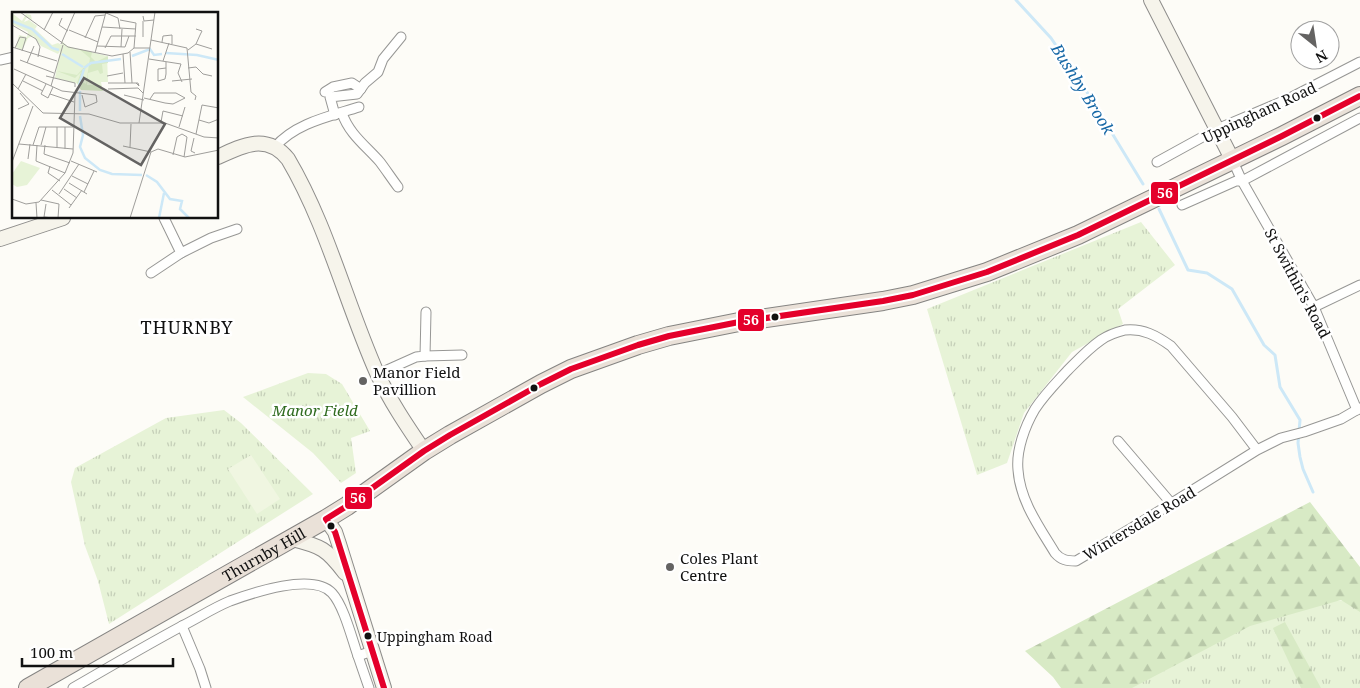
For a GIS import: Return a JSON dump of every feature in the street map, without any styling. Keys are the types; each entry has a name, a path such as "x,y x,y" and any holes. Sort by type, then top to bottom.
{"highway":[{"name":"Thurnby Hill","path":"37,686 170,606 326,519 450,435 571,369 638,345 698,330 739,322 883,302 913,295 987,272 1078,235 1360,96"}],"street":[{"path":"1151,0 1232,159"},
{"path":"398,187 380,162 352,132 330,97 357,94 365,83 378,72 384,59 400,37"},
{"name":"Uppingham Road","path":"1157,162 1217,128 1288,100 1360,62"},
{"path":"325,92 333,87 352,83 360,89"},
{"path":"275,148 288,135 305,126 359,108"},
{"path":"1182,205 1236,181 1242,181 1360,118"},
{"path":"219,156 236,148 256,143 266,144 275,148 288,159 312,208 378,374 396,409 424,451"},
{"name":"St Swithin's Road","path":"1232,159 1242,181 1314,307 1359,409"},
{"path":"0,239 60,219"},
{"path":"164,219 181,253"},
{"path":"151,273 181,253 211,238 237,229"},
{"path":"1314,307 1360,285"},
{"path":"425,356 426,312"},
{"name":"Wintersdale Road","path":"1257,450 1232,417 1171,346 1160,338 1144,331 1127,330 1114,333 1102,339 1082,356 1049,390 1028,424 1018,456 1018,470 1020,486 1028,506 1055,553 1060,559 1076,561 1257,450 1281,438 1341,419 1359,409"},
{"path":"378,374 416,357 462,355"},
{"path":"1118,441 1171,503"},
{"path":"326,519 335,532 384,688"},
{"path":"292,539 329,553 351,582"},
{"path":"73,688 228,602 271,587 305,584 323,587 332,593 341,609 369,688"},
{"path":"182,626 200,668 206,688"},
{"path":"358,656 372,651"}],"green space":[{"path":"1141,222 1175,265 1118,309 1123,324 1072,352 1024,413 1007,463 977,475 927,309"},
{"name":"Manor Field","path":"308,373 326,374 342,384 370,431 351,438 356,473 341,483 313,453 243,397"},
{"path":"224,410 241,423 313,494 109,624 98,581 85,546 71,482 75,468 166,418"},
{"path":"251,455 280,499 257,514 228,469"},
{"path":"1310,502 1360,567 1360,612 1341,600 1250,626 1132,688 1061,688 1053,677 1025,651"},
{"path":"1360,600 1360,688 1094,688 1255,603"},
{"path":"1285,622 1321,688 1301,688 1273,628"}],"waterway":[{"name":"Bushby Brook","path":"1016,0 1051,38 1082,84 1143,184"},
{"name":"Bushby Brook","path":"1159,209 1188,270 1207,273 1232,289 1264,345 1275,355 1280,387 1300,420 1298,443 1300,457 1313,492"}],"transit line":[{"name":"56","path":"384,688 335,532 326,519 450,435 571,369 638,345 669,336 739,322 913,295 987,272 1078,235 1360,96"}],"place":[{"name":"Manor Field Pavillion","path":"363,381"},
{"name":"Coles Plant Centre","path":"670,567"},
{"name":"Uppingham Road","path":"368,636"}],"district":[{"name":"THURNBY","path":"187,327"}]}
